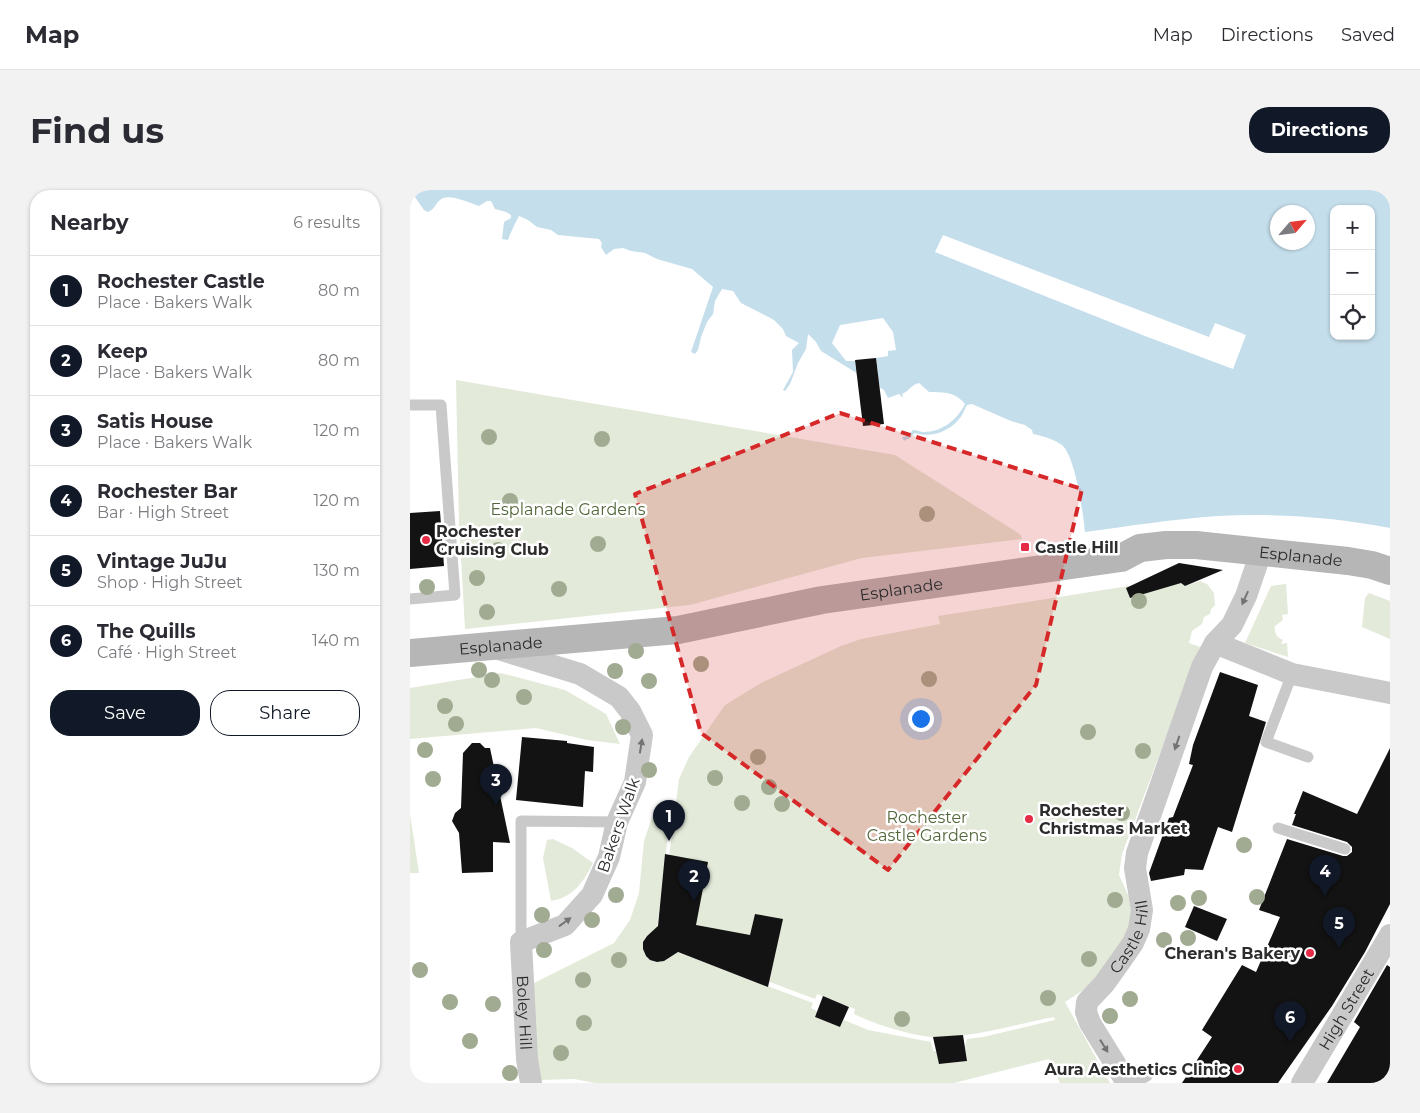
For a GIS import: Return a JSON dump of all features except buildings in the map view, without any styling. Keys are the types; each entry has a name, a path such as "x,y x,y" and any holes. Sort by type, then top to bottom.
{"street":[{"name":"Esplanade","path":"410,653 678,630 822,600 1121,558 1137,549 1159,546 1196,545 1372,565 1390,570"},
{"name":"Castle Hill","path":"1137,1079 1088,1018 1086,1006 1090,997 1104,984 1133,943 1139,928 1142,910 1135,868 1137,853 1202,667 1215,643 1232,626 1246,596 1261,552"},
{"path":"1215,643 1292,674 1390,694"},
{"name":"Bakers Walk","path":"486,646 580,674 619,697 630,711 642,735 635,782 617,822 609,857 592,896 565,925 521,942"},
{"name":"High Street","path":"1302,1083 1390,935"},
{"name":"Boley Hill","path":"521,942 527,1059 531,1083"}],"lane":[{"path":"410,405 440,405 455,596 410,599"},
{"path":"1292,674 1266,742 1308,757"},
{"path":"521,942 521,821 617,822"},
{"path":"1278,828 1345,849"},
{"path":"1134,1083 1137,1079"}],"highlighted area":[{"path":"840,413 1082,489 1036,685 888,870 701,733 635,494"}],"green space":[{"name":"Esplanade Gardens","path":"456,380 895,455 1021,535 1022,539 862,558 690,605 465,629 459,523"},
{"name":"Rochester Castle Gardens","path":"1173,577 1185,586 1200,581 1207,584 1214,593 1215,605 1211,609 1210,614 1204,617 1202,624 1192,631 1189,643 1200,647 1122,854 1119,875 1133,906 1132,920 1117,954 1085,989 1065,1002 1110,1083 1060,1083 1049,1059 954,1083 595,1083 574,1079 539,1080 528,986 614,943 630,920 639,893 644,841 652,817 672,800 657,930 648,934 643,948 651,960 658,962 666,959 674,951 813,1003 811,1008 817,1011 815,1017 840,1027 844,1020 868,1030 931,1042 933,1051 936,1051 940,1064 967,1061 965,1047 967,1039 1055,1020 1054,1017 961,1036 932,1037 913,1034 862,1018 854,1014 855,1009 817,994 815,999 675,946 659,936 679,779 689,757 725,705 761,683 841,646 861,639 940,624 938,616 1135,585"},
{"path":"1286,584 1288,614 1282,615 1283,620 1275,626 1275,633 1283,640 1281,644 1287,643 1288,657 1245,643 1271,586"},
{"path":"1369,593 1390,601 1390,639 1362,627 1365,598"},
{"path":"501,673 565,690 606,714 620,744 587,740 536,728 410,739 410,688"},
{"path":"410,814 419,873 410,873"},
{"path":"553,839 572,848 593,863 577,888 566,896 551,901 543,858 547,840"}],"water":[{"path":"410,190 1390,190 1390,528 1304,517 1240,515 1185,519 1085,532 1078,486 1067,452 1062,445 1055,441 1033,434 1032,430 1025,425 972,404 967,405 955,424 945,430 927,435 915,433 904,441 902,437 907,436 913,430 923,432 937,430 948,424 958,415 965,404 953,395 929,392 919,383 902,394 903,398 899,394 888,398 884,390 821,351 808,334 806,349 785,391 783,390 793,372 792,350 799,343 786,336 783,329 774,320 741,303 733,291 722,289 715,301 713,314 707,322 698,350 695,354 691,352 713,287 692,269 657,259 645,253 623,248 614,249 606,255 599,239 558,235 551,230 537,227 519,216 508,240 502,239 504,222 511,218 511,215 495,209 491,201 487,201 479,206 448,197 440,200 428,212 424,210"}],"pier":[{"path":"943,235 1209,337 1215,323 1246,335 1233,369 935,252"},
{"path":"883,318 893,332 896,350 888,351 888,356 876,358 880,391 857,377 855,361 846,361 832,343 840,325"}],"place":[{"name":"Rochester Cruising Club","path":"426,540"},
{"name":"Castle Hill","path":"1025,547"},
{"name":"Satis House","path":"496,805"},
{"name":"Rochester Christmas Market","path":"1029,819"},
{"name":"Rochester Castle","path":"669,841"},
{"name":"Rochester Bar","path":"1325,896"},
{"name":"Keep","path":"694,901"},
{"name":"Vintage JuJu","path":"1339,948"},
{"name":"Cheran's Bakery","path":"1310,953"},
{"name":"The Quills","path":"1290,1042"},
{"name":"Aura Aesthetics Clinic","path":"1238,1069"}]}
